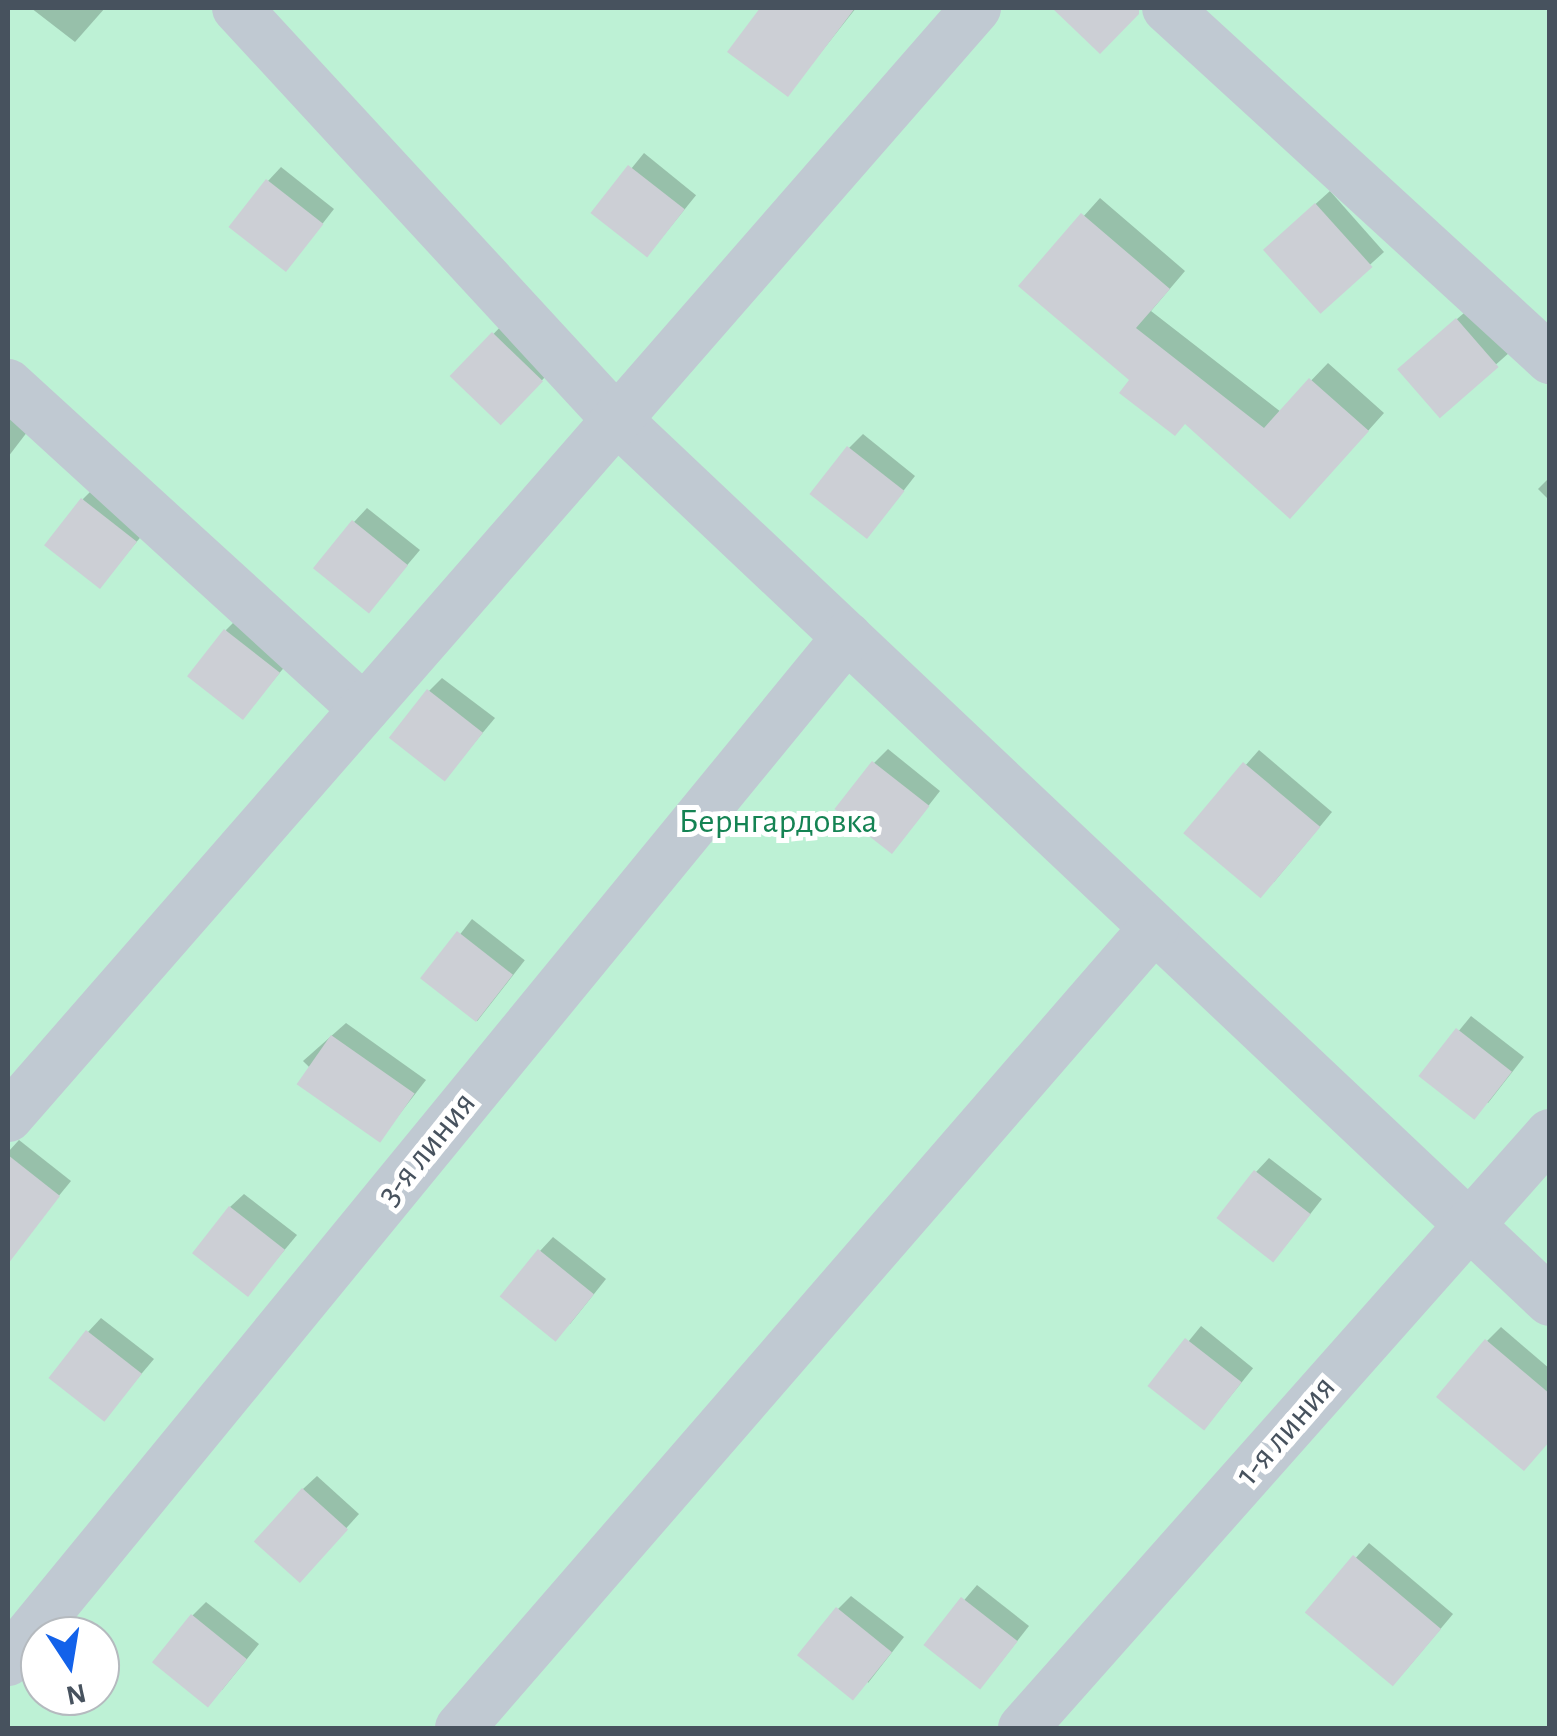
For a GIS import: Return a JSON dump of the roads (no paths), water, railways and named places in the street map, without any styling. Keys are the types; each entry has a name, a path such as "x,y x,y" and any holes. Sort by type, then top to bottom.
{"street":[{"path":"237,8 617,420 1550,1301"},
{"path":"8,1117 976,8"},
{"path":"1167,8 1550,359"},
{"path":"8,384 364,710"},
{"name":"3-я линия","path":"8,1661 847,637"},
{"path":"460,1728 1154,928"},
{"name":"1-я линия","path":"1023,1728 1550,1134"}],"park label":[{"name":"Бернгардовка","path":"778,822"}]}
